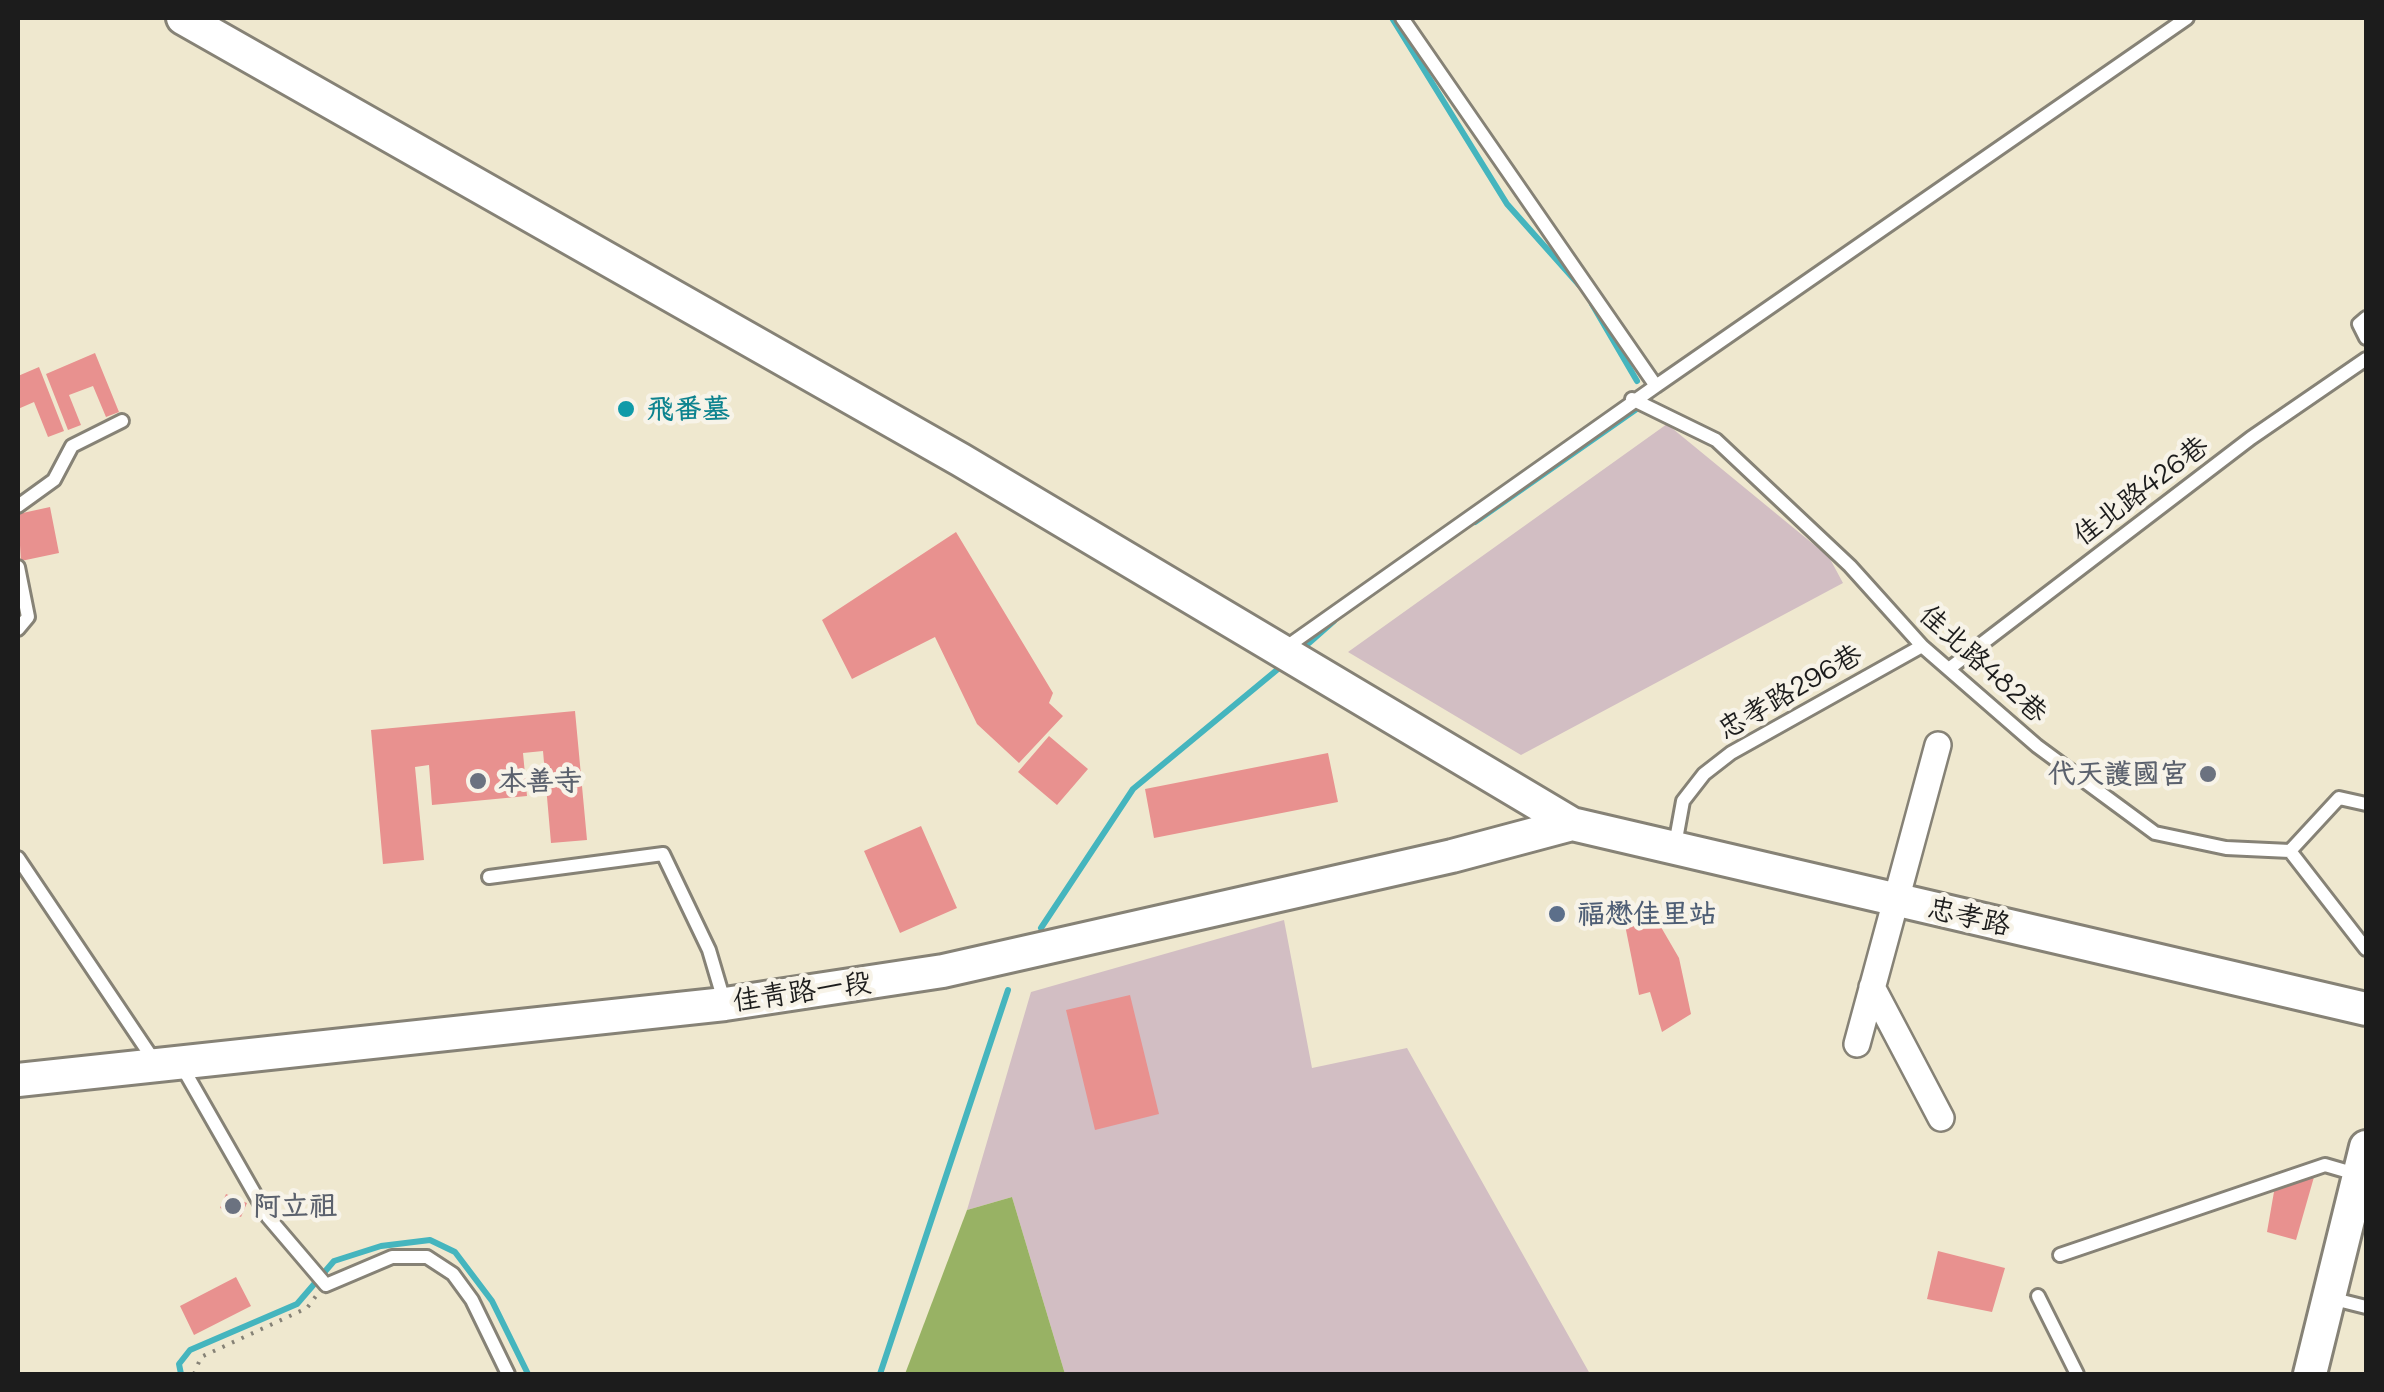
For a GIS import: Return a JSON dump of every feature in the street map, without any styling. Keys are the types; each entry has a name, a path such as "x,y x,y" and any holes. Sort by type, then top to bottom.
{"street":[{"path":"182,18 944,450 1572,824"},
{"path":"1857,1044 1938,744"},
{"name":"忠孝路","path":"1572,824 2366,1009"},
{"name":"佳青路一段","path":"18,1080 725,1004 943,971 1452,856 1572,824"},
{"path":"1872,987 1940,1118"},
{"path":"2310,1374 2364,1166"}],"lane":[{"path":"1402,18 1656,386"},
{"path":"1282,650 1632,399 2187,18"},
{"path":"2366,318 2359,324 2366,338"},
{"name":"佳北路426巷","path":"1950,668 2252,438 2366,359"},
{"name":"佳北路482巷","path":"1632,399 1716,440 1850,566 1922,646 2037,746 2155,833 2226,848 2290,851"},
{"path":"18,506 54,480 72,446 122,420"},
{"path":"18,566 28,617 18,628"},
{"name":"忠孝路296巷","path":"1674,848 1683,800 1704,774 1731,753 1922,646"},
{"path":"2366,804 2339,798 2290,851 2366,949"},
{"path":"489,877 664,854 708,950 725,1004"},
{"path":"18,858 168,1062 268,1217 309,1268 326,1285 392,1257 427,1256 453,1274 472,1300 508,1374"},
{"path":"2060,1255 2325,1164 2364,1166"},
{"path":"2038,1296 2077,1374"},
{"path":"2330,1297 2366,1308"}],"path":[{"path":"194,1374 201,1358 307,1308 326,1285"}],"shaded area":[{"path":"1667,424 1829,557 1843,583 1521,755 1348,652"},
{"path":"1284,920 1312,1068 1407,1048 1590,1374 1065,1374 1012,1197 967,1210 1031,992"}],"green space":[{"path":"1012,1197 1065,1374 905,1374 967,1210"}],"building":[{"path":"95,353 119,412 106,417 93,386 69,395 81,425 68,430 46,374"},
{"path":"39,367 64,431 48,437 34,402 18,409 18,376"},
{"path":"50,507 59,553 21,561 18,514"},
{"path":"956,532 1053,693 1049,703 1063,716 1019,763 977,724 935,637 852,679 822,620"},
{"name":"本善寺","path":"575,711 587,840 551,843 543,751 523,753 527,796 432,805 429,765 415,767 424,860 383,864 371,730"},
{"path":"1049,736 1088,769 1057,805 1018,772"},
{"path":"1328,753 1338,802 1154,838 1145,789"},
{"path":"921,826 957,908 900,933 864,851"},
{"path":"1654,915 1679,958 1691,1014 1662,1032 1650,992 1639,995 1624,920"},
{"path":"1130,995 1159,1114 1095,1130 1066,1010"},
{"path":"2314,1177 2296,1240 2267,1232 2275,1186"},
{"name":"阿立祖","path":"226,1194 247,1203 241,1217 220,1208"},
{"path":"1938,1251 2005,1268 1992,1312 1927,1299"},
{"path":"236,1277 251,1306 194,1335 180,1306"}],"waterway":[{"path":"1392,18 1507,204 1580,286"},
{"path":"1592,304 1637,381"},
{"path":"1475,522 1638,408"},
{"path":"1309,643 1334,621"},
{"path":"1041,928 1133,789 1278,669"},
{"path":"880,1374 1008,990"},
{"path":"181,1374 179,1364 190,1350 297,1304 334,1261 381,1246 430,1240 455,1252 492,1301 528,1374"}],"place":[{"name":"飛番墓","path":"626,409"},
{"name":"代天護國宮","path":"2208,774"},
{"name":"本善寺","path":"478,781"},
{"name":"福懋佳里站","path":"1557,914"},
{"name":"阿立祖","path":"233,1206"}]}
